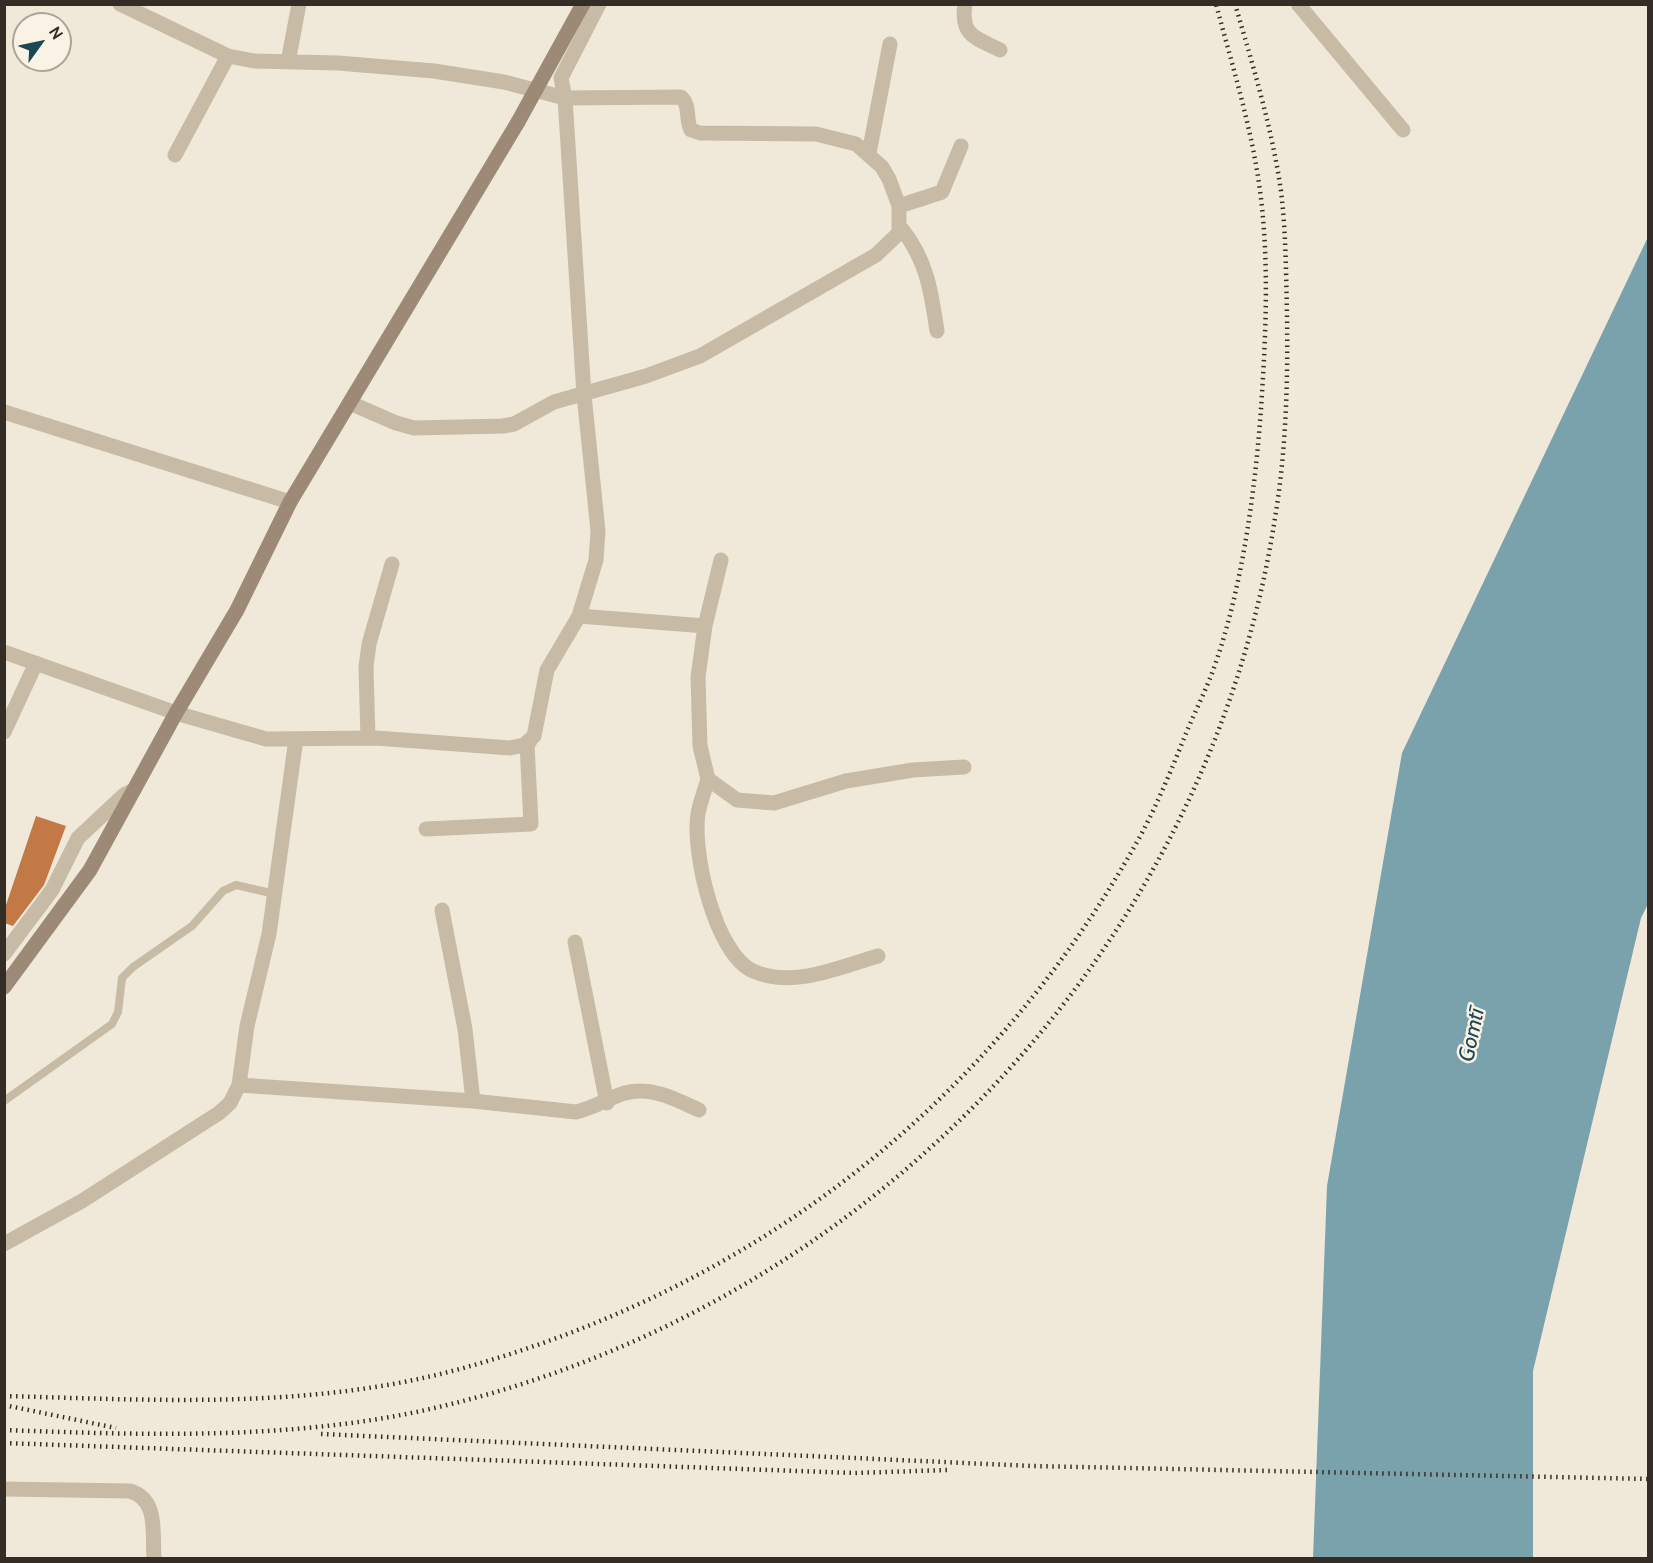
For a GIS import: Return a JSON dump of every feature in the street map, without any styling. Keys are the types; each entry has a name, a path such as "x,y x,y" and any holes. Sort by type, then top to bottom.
{"street":[{"path":"120,4 228,56 255,61 338,63 434,71 504,82 565,98 675,96 684,100 691,130 700,133 816,134 847,141 869,153 882,167 899,206 901,228 915,245 924,263 930,283 937,331"},
{"path":"288,62 299,4"},
{"path":"4,987 90,870 176,713 237,610 290,502 518,122 583,4"},
{"path":"426,829 531,824 527,744 534,736 547,670 579,616 596,560 598,531 584,395 565,98 561,78 599,4"},
{"path":"965,4 963,21 970,35 1000,50"},
{"path":"1298,4 1402,130"},
{"path":"869,153 890,44"},
{"path":"175,155 228,56"},
{"path":"899,206 942,192 961,146"},
{"path":"350,403 396,423 414,428 514,424 554,402 584,395 700,356 876,255 894,240 901,228"},
{"path":"4,411 290,502"},
{"path":"721,560 705,626 698,677 700,746 708,779 698,814 698,845 703,879 726,943 738,962 754,972 791,978 822,973 878,956"},
{"path":"368,738 366,667 369,644 392,564"},
{"path":"579,616 705,626"},
{"path":"4,652 176,713 266,739 368,738 510,748 530,741"},
{"path":"4,732 36,663"},
{"path":"4,1245 82,1201 219,1113 230,1103 238,1085 247,1026 269,934 297,739"},
{"path":"708,779 738,800 774,803 846,782 913,770 964,767"},
{"path":"4,954 52,890 78,838 124,795 134,790"},
{"path":"442,910 465,1029 473,1101"},
{"path":"574,942 606,1103"},
{"path":"238,1085 473,1101 576,1112 606,1103 624,1094 652,1091 699,1110"},
{"path":"4,1489 130,1491 142,1495 151,1508 154,1558"}],"lane":[{"path":"4,1101 112,1024 118,1012 122,978 133,966 192,926 223,891 236,885 275,894"}],"water":[{"name":"Gomtī","path":"1648,237 1648,904 1641,918 1533,1371 1533,1558 1313,1558 1327,1186 1402,753"}],"building":[{"path":"36,816 66,826 44,885 13,926 4,923 4,911"}],"railway":[{"path":"4,1396 179,1400 295,1396 352,1390 410,1381 467,1367 573,1332 673,1288 767,1234 855,1172 937,1102 1011,1023 1078,936 1137,842 1164,787 1214,668 1241,567 1251,504 1261,409 1266,263 1262,205 1250,134 1216,4"},
{"path":"4,1430 161,1434 318,1427 421,1411 580,1364 728,1294 864,1203 985,1095 1089,970 1174,830 1237,679 1275,518 1282,468 1287,391 1284,222 1273,144 1235,4"},
{"path":"4,1405 116,1428"},
{"path":"321,1434 1032,1466 1648,1479"},
{"path":"4,1443 855,1473 948,1470"}]}
